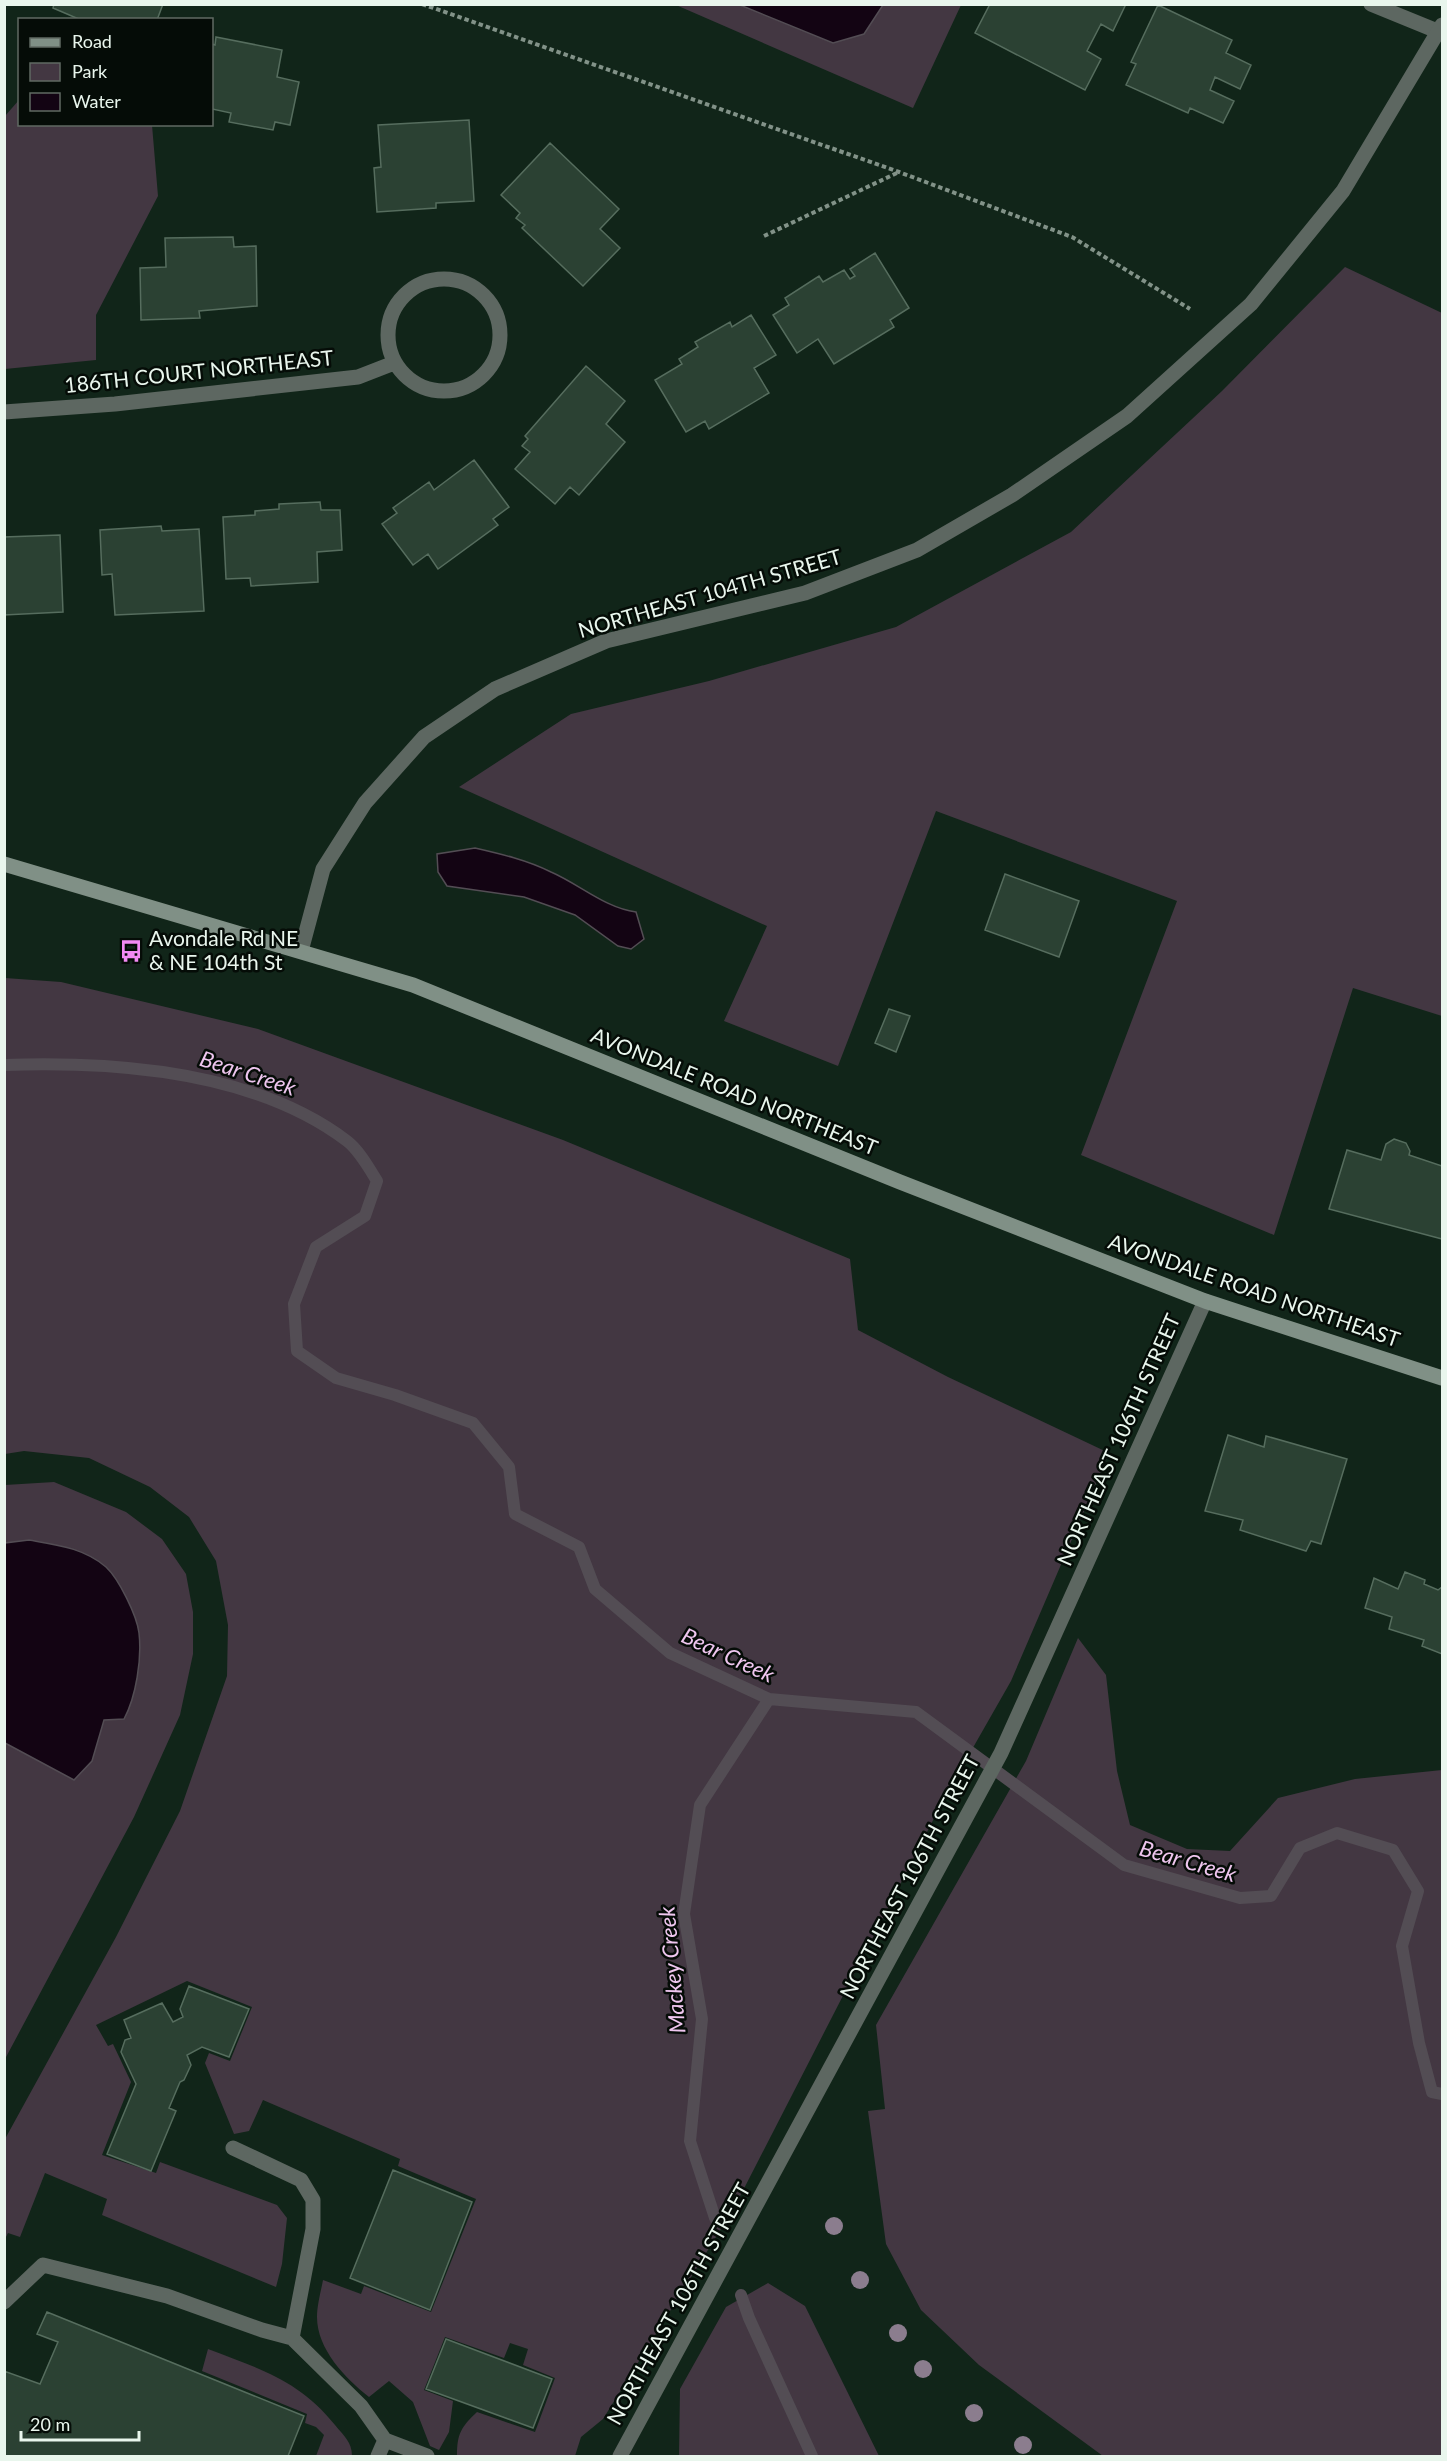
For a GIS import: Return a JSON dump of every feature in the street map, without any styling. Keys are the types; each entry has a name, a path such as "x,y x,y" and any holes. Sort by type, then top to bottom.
{"main road":[{"name":"AVONDALE ROAD NORTHEAST","path":"4,864 413,985 889,1178 1205,1301 1443,1378"}],"street":[{"path":"1371,4 1441,30"},
{"name":"NORTHEAST 104TH STREET","path":"301,951 324,869 365,803 424,737 495,689 606,641 805,593 917,550 1012,495 1127,416 1251,304 1322,217 1343,191 1441,30"},
{"path":"433,279 459,281 482,293 493,307 500,324 500,342 495,358 485,374 471,385 455,390 437,391 420,387 405,377 394,363 388,346 387,328 392,311 402,297 416,285 433,279"},
{"name":"186TH COURT NORTHEAST","path":"4,412 115,404 358,377 394,363"},
{"name":"NORTHEAST 106TH STREET","path":"620,2457 1001,1753 1205,1301"},
{"path":"233,2148 301,2180 313,2200 313,2229 292,2338"},
{"path":"4,2302 43,2265 167,2296 262,2330 292,2338 361,2406 385,2440 427,2457"},
{"path":"378,2457 385,2440"}],"path":[{"path":"422,4 899,172 1072,237 1190,309"},
{"path":"764,236 899,172"}],"green space":[{"path":"676,5 740,5 833,43 864,34 883,5 961,5 913,108"},
{"path":"18,101 18,126 152,126 158,196 96,315 96,360 5,369 5,116"},
{"path":"1345,267 1442,313 1442,1016 1353,988 1274,1235 1081,1155 1177,901 936,811 838,1066 724,1021 767,926 459,787 571,714 709,681 896,627 1071,532 1222,391"},
{"path":"5,978 61,982 258,1029 563,1140 850,1259 858,1330 948,1377 1109,1453 1011,1681 946,1795 734,2208 603,2419 581,2437 575,2456 457,2456 461,2431 477,2412 535,2432 555,2378 523,2365 528,2349 510,2343 504,2358 445,2337 424,2390 453,2401 449,2432 439,2450 430,2446 413,2402 389,2381 369,2397 342,2372 327,2351 318,2329 317,2312 323,2280 361,2294 364,2286 431,2312 476,2199 398,2166 400,2159 263,2100 249,2131 234,2134 205,2063 209,2053 230,2061 252,2007 187,1981 96,2025 108,2046 113,2044 131,2082 102,2155 156,2173 160,2162 277,2205 287,2218 282,2264 276,2287 102,2215 107,2199 45,2173 20,2237 8,2233 5,2239 5,2139 116,1937 180,1811 227,1676 228,1625 216,1561 189,1517 150,1487 89,1458 24,1451 5,1454"},
{"path":"54,1482 126,1512 162,1539 186,1574 193,1612 193,1654 180,1715 134,1817 5,2059 5,1485"},
{"path":"1078,1638 1106,1675 1117,1771 1130,1825 1187,1849 1230,1851 1278,1798 1355,1779 1442,1770 1442,2456 1103,2456 979,2365 921,2310 886,2244 868,2111 885,2109 876,2025 1026,1761"},
{"path":"768,2283 805,2306 879,2456 679,2456 680,2389 726,2307"},
{"path":"208,2349 262,2370 293,2386 321,2410 344,2436 351,2447 352,2456 316,2456 324,2435 316,2427 305,2423 307,2414 202,2371"}],"water":[{"path":"740,5 883,5 864,34 833,43"},
{"path":"475,848 533,864 614,906 636,912 644,939 631,949 618,946 575,915 524,897 447,886 438,872 437,854"},
{"path":"29,1540 79,1551 106,1567 127,1598 139,1633 140,1654 137,1678 128,1710 124,1719 104,1720 92,1761 74,1780 5,1743 5,1543"}],"building":[{"path":"54,4 163,4 158,18 76,18 53,8"},
{"path":"990,4 1126,4 1113,31 1101,24 1087,51 1101,59 1085,90 975,33"},
{"path":"1158,5 1232,40 1226,53 1251,65 1240,89 1215,77 1210,90 1234,101 1223,123 1190,108 1188,113 1126,85 1136,64 1131,62"},
{"path":"216,37 282,50 277,77 299,82 290,125 275,122 273,130 229,122 231,113 213,109 213,44 215,45"},
{"path":"469,120 474,201 436,203 436,208 377,212 374,168 381,167 378,125"},
{"path":"550,143 619,209 600,229 620,248 583,286 522,228 525,225 516,218 520,213 501,195"},
{"path":"233,237 234,247 256,246 257,306 199,311 200,318 141,320 140,268 166,267 165,238"},
{"path":"875,253 909,308 890,320 894,327 834,364 818,339 797,353 773,315 789,305 785,298 819,276 823,282 844,270 850,279 855,276 850,269"},
{"path":"751,315 776,355 754,368 769,393 709,429 705,421 686,432 655,380 682,364 679,359 698,347 695,342 730,322 732,327"},
{"path":"586,366 625,401 606,424 625,442 579,495 570,487 555,504 515,469 530,452 522,446 528,439 525,436"},
{"path":"474,460 509,507 493,519 498,525 438,569 428,554 413,565 382,524 397,513 393,508 429,482 434,490"},
{"path":"320,502 321,510 340,510 342,550 317,552 318,582 251,586 250,578 226,579 223,517 255,515 255,511 279,509 279,504"},
{"path":"161,526 162,531 199,529 204,611 115,615 112,574 102,575 100,530"},
{"path":"60,535 63,612 4,615 4,537"},
{"path":"1005,874 1079,901 1059,957 985,930"},
{"path":"889,1009 910,1016 896,1052 875,1043"},
{"path":"1394,1139 1406,1143 1410,1151 1409,1155 1442,1166 1442,1239 1329,1209 1347,1150 1381,1160 1386,1144"},
{"path":"1228,1435 1264,1447 1266,1436 1347,1459 1321,1544 1311,1541 1306,1551 1240,1530 1243,1520 1205,1511"},
{"path":"1405,1572 1425,1580 1424,1584 1438,1590 1442,1587 1442,1654 1422,1646 1424,1640 1389,1629 1392,1617 1365,1608 1374,1578 1398,1589"},
{"path":"189,1986 249,2009 229,2057 202,2047 187,2055 191,2065 184,2080 180,2082 169,2108 176,2111 151,2171 107,2154 136,2084 121,2052 125,2040 131,2038 124,2020 162,2003 173,2022 183,2017 180,2009"},
{"path":"393,2170 472,2202 430,2310 350,2278"},
{"path":"47,2312 304,2416 288,2456 4,2456 4,2371 40,2384 58,2342 37,2334"},
{"path":"446,2339 552,2379 533,2428 426,2389"}],"waterway":[{"name":"Bear Creek","path":"4,1065 92,1065 183,1075 228,1085 270,1099 310,1117 347,1141 364,1159 377,1181 365,1216 316,1247 294,1304 297,1351 336,1378 395,1395 473,1423 509,1467 515,1514 579,1547 595,1589 670,1653 769,1699 916,1712 1124,1865 1240,1898 1271,1896 1300,1848 1337,1833 1393,1850 1418,1891 1402,1946 1419,2043 1432,2092 1442,2094"},
{"name":"Mackey Creek","path":"715,2218 690,2141 702,2019 684,1914 700,1805 769,1699"},
{"name":"Mackey Creek","path":"741,2295 749,2318 812,2456"}],"place":[{"name":"Avondale Rd NE & NE 104th St","path":"131,951"}]}
